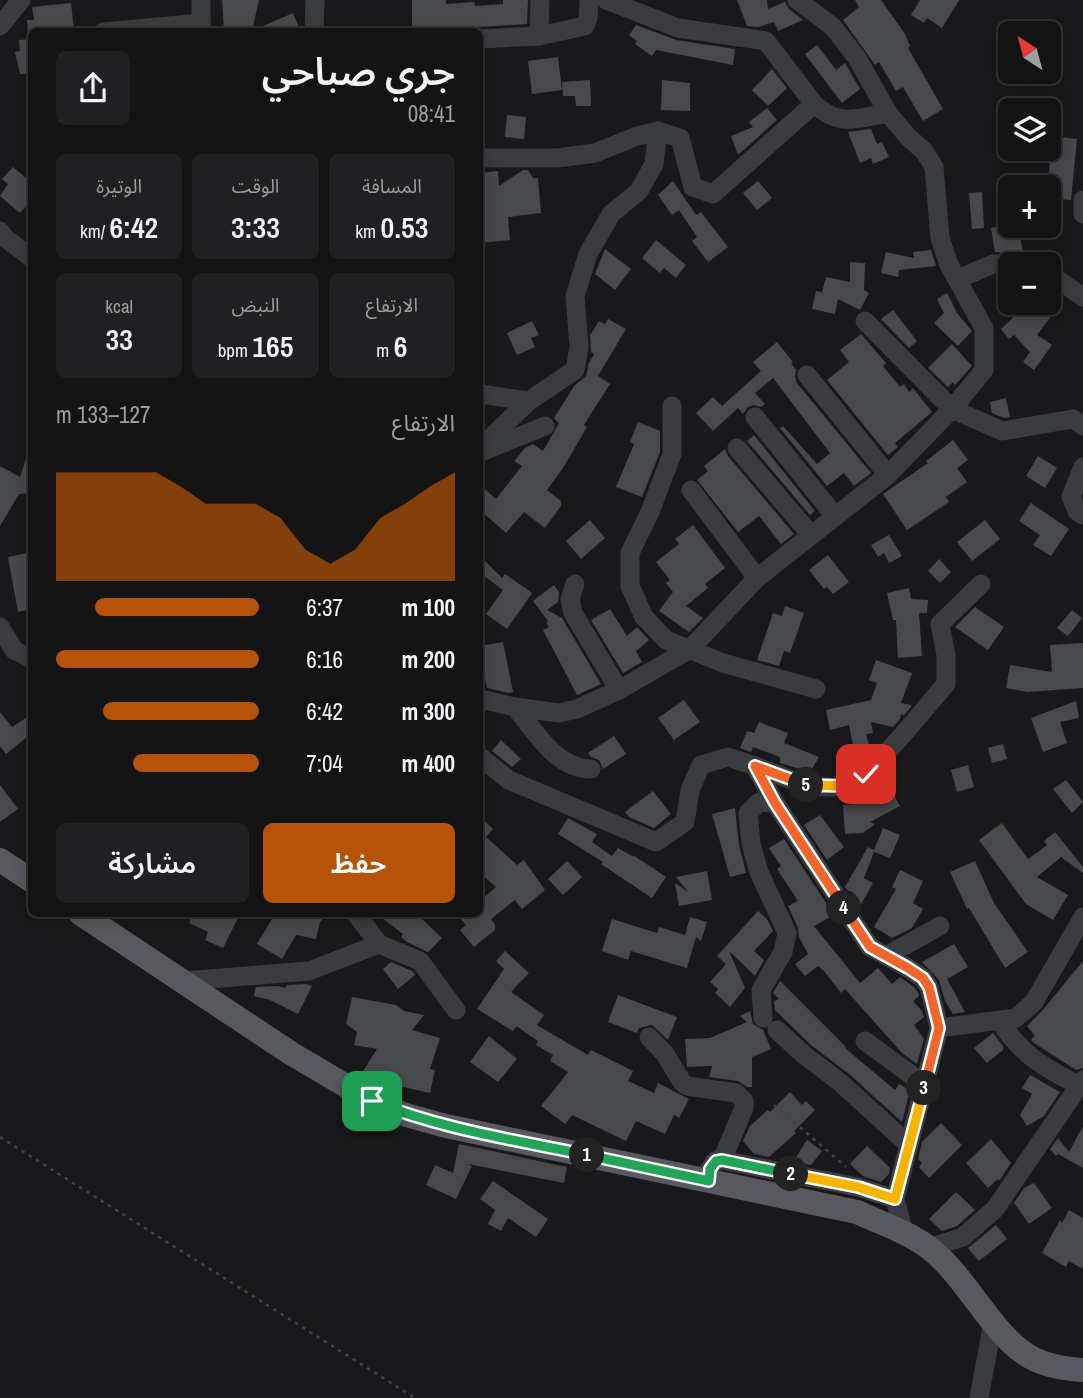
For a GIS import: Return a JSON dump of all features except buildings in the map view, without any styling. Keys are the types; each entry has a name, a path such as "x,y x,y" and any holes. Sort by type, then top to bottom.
{"main road":[{"path":"0,860 28,878"},
{"path":"86,917 292,1054 372,1101 406,1115 446,1126 857,1212 904,1233 929,1248 958,1275 993,1322 1016,1347 1035,1360 1061,1369 1083,1370"}],"street":[{"path":"0,26 21,0"},
{"path":"181,28 201,27 201,0"},
{"path":"314,28 315,0"},
{"path":"539,36 540,0"},
{"path":"483,39 539,36 585,26 589,0"},
{"path":"606,0 678,28 766,41 814,104 824,113 841,121 888,113"},
{"path":"483,700 559,713 620,690 690,649 757,578 888,475 952,410 984,370 984,328 949,265 940,238 934,167 924,151 888,113 858,58 832,27 797,0"},
{"path":"483,158 595,153 637,136 658,131 680,138 694,187 713,194 814,104"},
{"path":"483,447 529,401 575,370 579,347 575,296 588,254 611,214 639,191 654,164 658,131"},
{"path":"1083,200 1083,214"},
{"path":"0,231 28,255"},
{"path":"958,279 998,264"},
{"path":"1061,276 1083,281"},
{"path":"1061,282 1083,297"},
{"path":"864,321 952,410 1002,431 1073,419 1083,426"},
{"path":"807,375 888,475"},
{"path":"483,394 529,401"},
{"path":"672,406 672,454 650,512 630,553 629,586 644,617 666,640 723,663 816,690"},
{"path":"755,417 835,516"},
{"path":"483,449 545,426"},
{"path":"737,449 811,536"},
{"path":"1083,467 1071,497 1077,511 1083,515"},
{"path":"691,490 757,578"},
{"path":"575,584 570,599 573,613 620,690"},
{"path":"483,759 509,779 656,842 685,822 690,790 701,765 728,757 806,785 845,786 866,774 946,684 946,654 940,624 981,584"},
{"path":"0,627 14,650 28,657"},
{"path":"515,707 557,757 577,769 591,769"},
{"path":"755,766 775,803 870,947 923,978 929,987 939,1028 895,1199 904,1233"},
{"path":"775,803 759,802 748,813 751,844 759,872 787,933 783,952 761,990 770,1024 841,1083 909,1145"},
{"path":"358,917 379,944 420,961 456,1010"},
{"path":"939,1028 1016,1018 1034,1002 1083,917"},
{"path":"886,956 940,926"},
{"path":"183,981 309,971 379,944"},
{"path":"929,1248 963,1237 995,1209 1081,1083 1044,1068 1014,1043 1000,1021"},
{"path":"649,1037 665,1054 678,1077 687,1086 736,1093 744,1101 744,1108 722,1160"},
{"path":"865,1041 925,1085"},
{"path":"709,1181 710,1169 716,1161 722,1160 858,1187 895,1199"},
{"path":"979,1398 993,1322"}],"path":[{"path":"774,1105 847,1167"},
{"path":"0,1137 415,1398"}],"route":[{"path":"372,1101 406,1115 446,1126 709,1181 710,1169 716,1161 722,1160 858,1187 895,1199 939,1028 929,987 923,978 870,947 775,803 755,766 806,785 845,786 866,774"}]}
